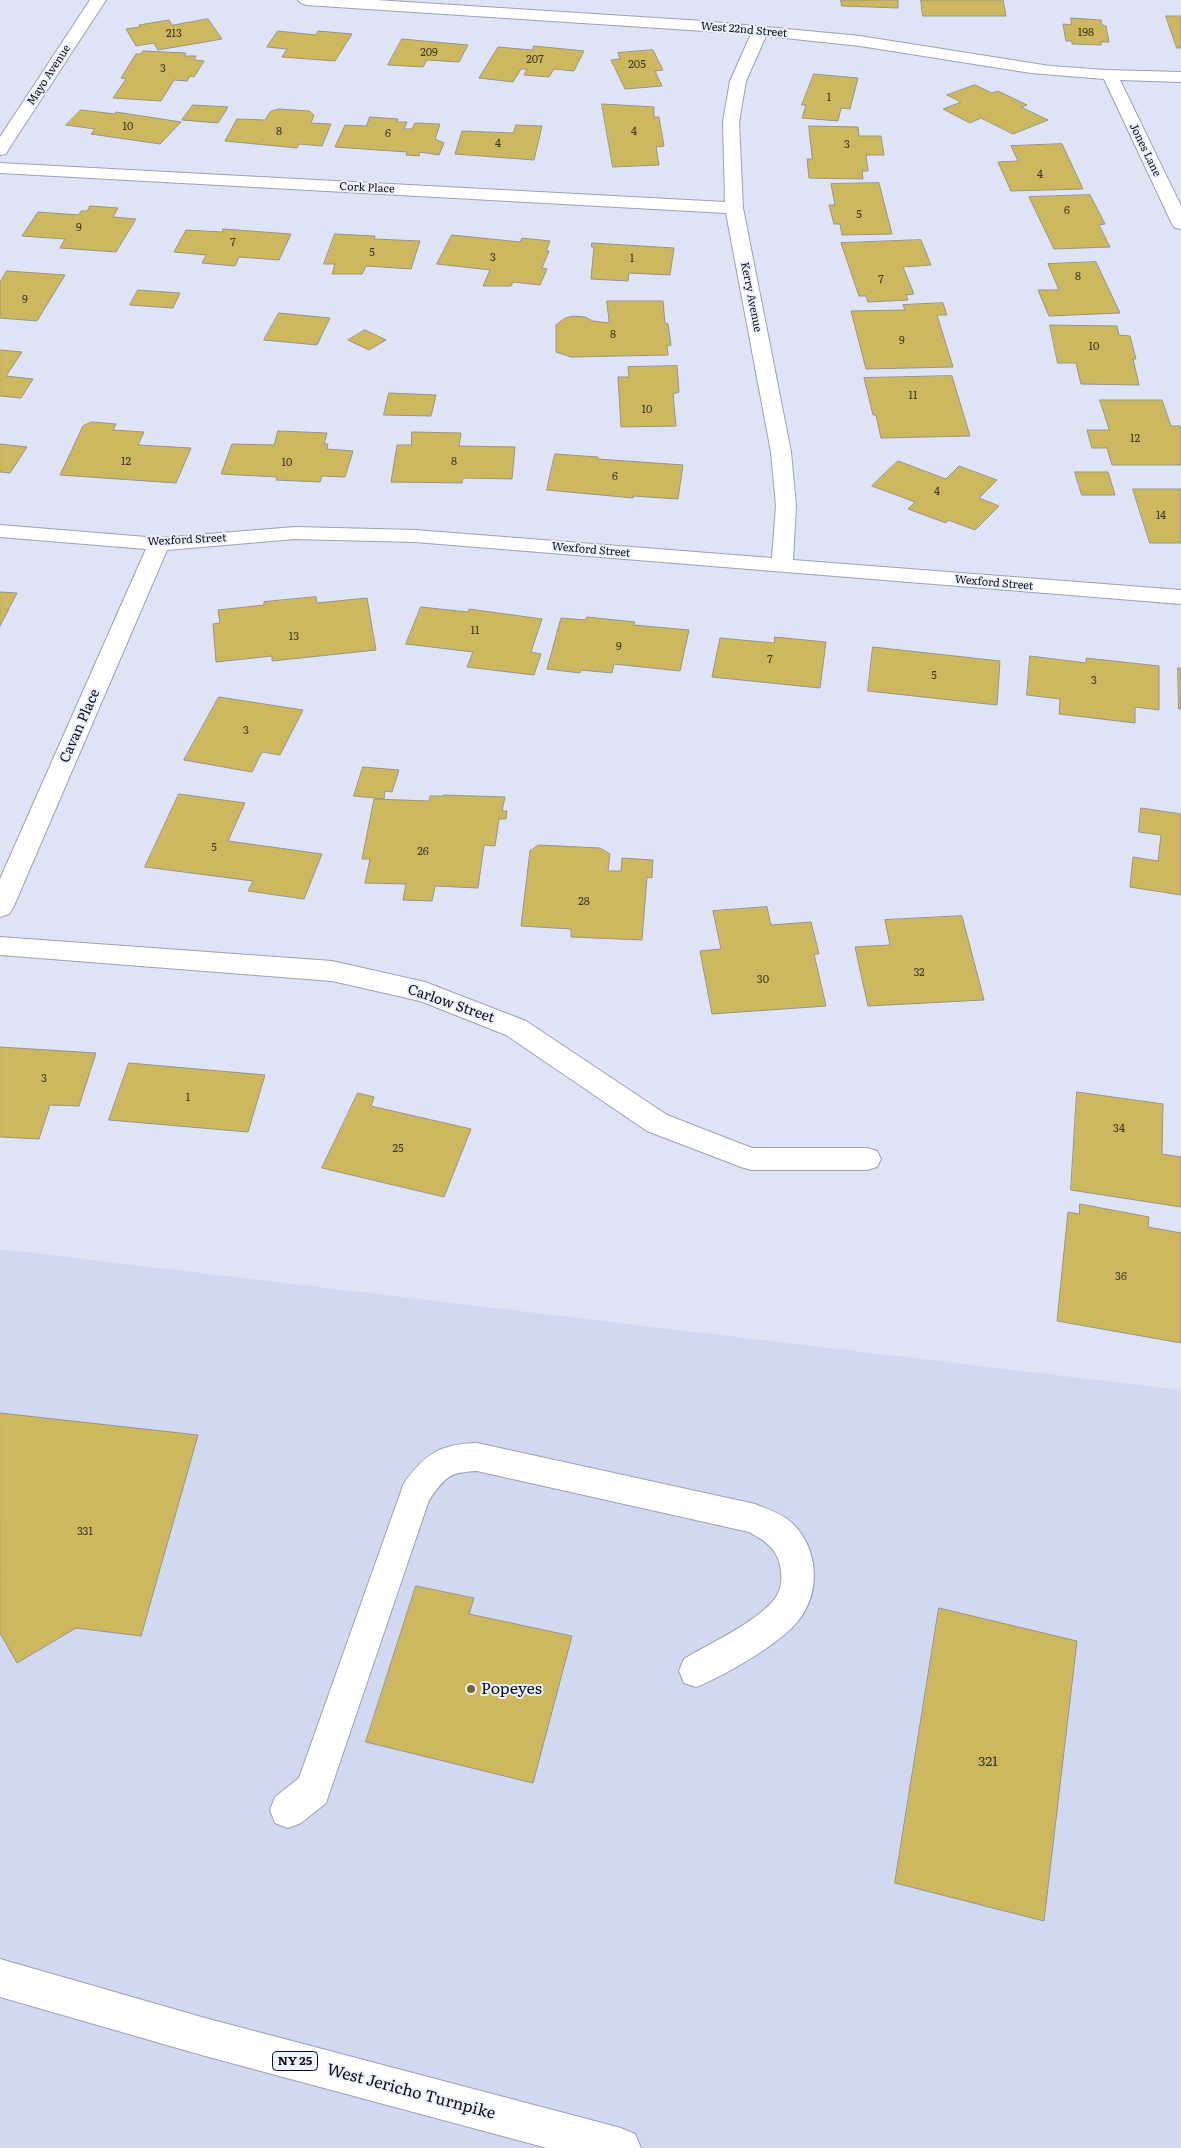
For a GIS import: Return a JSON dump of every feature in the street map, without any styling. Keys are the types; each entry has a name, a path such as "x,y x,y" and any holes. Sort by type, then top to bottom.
{"street":[{"name":"Mayo Avenue","path":"0,150 98,0"},
{"name":"West 22nd Street","path":"306,0 651,15 760,31 836,38 936,51 1032,68 1110,76 1181,77"},
{"name":"Kerry Avenue","path":"760,31 738,81 731,122 734,208 781,452 786,506 782,566"},
{"name":"Jones Lane","path":"1110,76 1181,224"},
{"name":"Cork Place","path":"0,168 734,208"},
{"name":"Wexford Street","path":"0,531 159,544 295,533 415,536 1181,597"},
{"name":"Cavan Place","path":"0,908 159,544"},
{"name":"Carlow Street","path":"0,946 332,971 425,992 516,1028 657,1123 751,1159 867,1160"},
{"path":"288,1810 313,1790 415,1494 430,1473 444,1462 457,1457 477,1457 755,1519 781,1534 795,1555 800,1576 794,1598 781,1616 696,1670"},
{"name":"West Jericho Turnpike","path":"0,1978 205,2037 621,2148"}],"shaded area":[{"path":"0,1249 1181,1390 1181,2148 0,2148"}],"building":[{"path":"841,0 898,0 898,8 842,6"},
{"path":"921,0 1003,0 1006,16 923,16"},
{"path":"1166,16 1181,16 1181,48 1177,48"},
{"path":"1071,18 1101,20 1102,25 1106,26 1109,42 1101,42 1101,45 1072,44 1072,41 1066,41 1063,24 1071,25"},
{"path":"208,19 222,39 158,50 154,43 136,46 126,29 169,20 172,25"},
{"path":"278,31 316,35 318,31 352,34 335,61 282,57 287,49 267,47"},
{"path":"402,39 468,45 459,62 427,60 423,67 388,65"},
{"path":"534,46 584,51 574,71 554,69 549,77 524,75 527,69 521,69 513,82 479,78 498,47 532,50"},
{"path":"653,50 663,70 655,71 662,86 625,89 611,60 620,59 618,53"},
{"path":"143,51 186,53 184,56 196,56 194,60 204,61 194,77 190,76 187,81 174,80 161,101 113,98 126,79 121,78 136,54 141,54"},
{"path":"814,74 858,78 850,109 841,108 838,121 802,118 806,105 802,105"},
{"path":"975,85 992,93 998,91 1027,105 1021,107 1048,120 1013,134 981,118 970,123 943,109 961,102 947,95"},
{"path":"602,104 654,107 654,117 659,117 664,146 656,147 659,165 613,167"},
{"path":"193,105 228,107 218,123 182,120"},
{"path":"279,109 309,111 314,115 311,123 331,124 322,146 299,144 297,148 225,141 237,119 265,120 270,112"},
{"path":"81,110 115,114 116,112 181,122 160,144 91,134 95,129 66,125"},
{"path":"370,117 398,119 397,122 407,122 404,129 412,129 415,123 440,124 435,139 444,143 439,155 420,152 419,156 406,155 407,152 335,147 345,125 366,126"},
{"path":"516,125 542,126 534,160 455,154 462,131 513,133"},
{"path":"809,126 858,127 859,136 881,136 884,155 866,155 868,171 862,171 863,179 809,178 807,159 812,159"},
{"path":"1062,144 1083,189 1011,191 998,162 1018,161 1011,146"},
{"path":"879,183 892,234 842,235 840,224 834,224 829,205 835,205 831,184"},
{"path":"1090,195 1105,224 1099,225 1110,247 1054,249 1029,197"},
{"path":"90,206 118,208 113,217 136,219 116,252 60,248 65,239 22,236 38,212 79,215 81,211 87,211"},
{"path":"223,229 291,234 279,260 239,257 235,266 202,263 206,255 174,252 186,230 222,232"},
{"path":"335,234 375,236 374,239 420,241 411,269 366,266 362,274 332,274 335,264 324,264"},
{"path":"452,235 520,242 522,238 550,241 546,251 549,251 542,268 547,269 540,285 513,282 511,286 483,286 490,270 437,264"},
{"path":"921,240 931,265 903,267 914,294 906,295 908,300 868,302 866,296 859,296 841,243"},
{"path":"592,243 674,248 670,275 629,273 628,281 591,279 594,247 592,247"},
{"path":"1096,262 1120,313 1049,316 1038,290 1059,290 1048,264"},
{"path":"7,271 65,275 37,321 0,318 0,282"},
{"path":"138,290 180,293 173,308 130,305"},
{"path":"607,301 663,301 665,323 668,324 671,345 667,346 668,355 571,357 556,352 556,325 565,318 574,316 609,323"},
{"path":"943,303 947,315 937,315 953,367 866,369 851,311 905,310 903,305"},
{"path":"279,313 330,318 317,345 264,340"},
{"path":"1050,325 1117,326 1119,335 1130,336 1136,359 1133,359 1139,385 1081,384 1076,363 1058,363"},
{"path":"365,330 386,340 369,350 348,340"},
{"path":"0,350 22,352 6,376 33,379 21,398 0,396"},
{"path":"677,366 679,392 673,394 676,426 621,427 618,377 629,377 628,367"},
{"path":"952,376 970,436 881,438 864,378"},
{"path":"389,393 436,395 431,416 384,415"},
{"path":"1100,400 1162,400 1171,426 1180,426 1181,465 1112,465 1107,448 1092,448 1087,430 1109,430"},
{"path":"92,422 116,424 113,430 144,432 138,445 191,448 176,483 60,475 83,426"},
{"path":"278,431 327,433 324,444 328,444 327,449 353,451 345,477 322,476 320,482 276,480 277,477 221,474 232,444 274,445"},
{"path":"412,432 461,433 459,446 515,447 512,479 463,478 462,483 391,482 397,445 411,445"},
{"path":"0,444 27,447 10,473 0,472"},
{"path":"555,454 683,465 678,499 633,496 633,498 547,490"},
{"path":"898,461 946,479 959,466 997,480 979,498 999,506 975,530 948,520 946,523 908,509 915,502 872,486"},
{"path":"1075,472 1108,472 1115,495 1082,495"},
{"path":"1133,489 1181,489 1181,543 1150,543"},
{"path":"0,592 17,593 0,626"},
{"path":"316,597 317,603 367,598 376,650 272,661 272,656 216,662 213,624 220,623 218,610 264,605 264,602"},
{"path":"421,607 468,612 469,609 542,619 531,652 541,654 534,675 467,667 473,652 406,644"},
{"path":"587,617 635,622 634,625 689,630 680,671 614,664 612,673 581,670 580,673 547,669 561,618 585,620"},
{"path":"775,637 826,642 820,688 712,677 720,638 774,643"},
{"path":"873,647 1000,661 997,705 868,691"},
{"path":"1030,656 1086,663 1086,658 1159,666 1159,710 1135,707 1135,723 1059,714 1060,699 1027,695"},
{"path":"1178,668 1181,668 1181,709 1179,709"},
{"path":"219,697 303,710 280,755 262,752 252,772 184,760"},
{"path":"363,767 399,770 392,792 385,791 384,799 354,796"},
{"path":"179,794 245,803 228,841 322,854 304,899 248,891 253,881 145,867"},
{"path":"430,796 505,797 502,811 507,811 506,819 499,819 495,846 484,845 478,888 435,886 432,901 403,900 406,884 365,883 370,859 362,859 374,799 429,801"},
{"path":"1141,808 1181,814 1181,895 1130,887 1133,857 1158,861 1161,835 1139,832"},
{"path":"539,845 600,848 610,854 608,871 621,871 622,858 653,860 652,878 647,877 642,940 571,937 571,929 521,926 530,851"},
{"path":"767,907 771,925 811,922 819,954 814,954 826,1006 712,1014 700,951 721,949 713,911"},
{"path":"962,916 984,1000 868,1006 855,947 890,945 885,920"},
{"path":"0,1047 96,1053 79,1106 50,1105 39,1139 0,1137"},
{"path":"129,1063 265,1075 248,1132 109,1120"},
{"path":"1077,1092 1163,1104 1162,1154 1181,1157 1181,1207 1071,1190"},
{"path":"358,1093 374,1097 371,1106 471,1129 444,1197 322,1168"},
{"path":"1080,1204 1149,1217 1148,1227 1181,1233 1181,1343 1057,1321 1068,1212 1079,1214"},
{"path":"0,1413 198,1435 141,1636 76,1628 17,1663 0,1633"},
{"name":"Popeyes","path":"416,1586 474,1598 469,1614 572,1636 533,1783 366,1742"},
{"path":"939,1608 1077,1641 1044,1921 895,1883"}],"place":[{"name":"Popeyes","path":"471,1689"}]}
